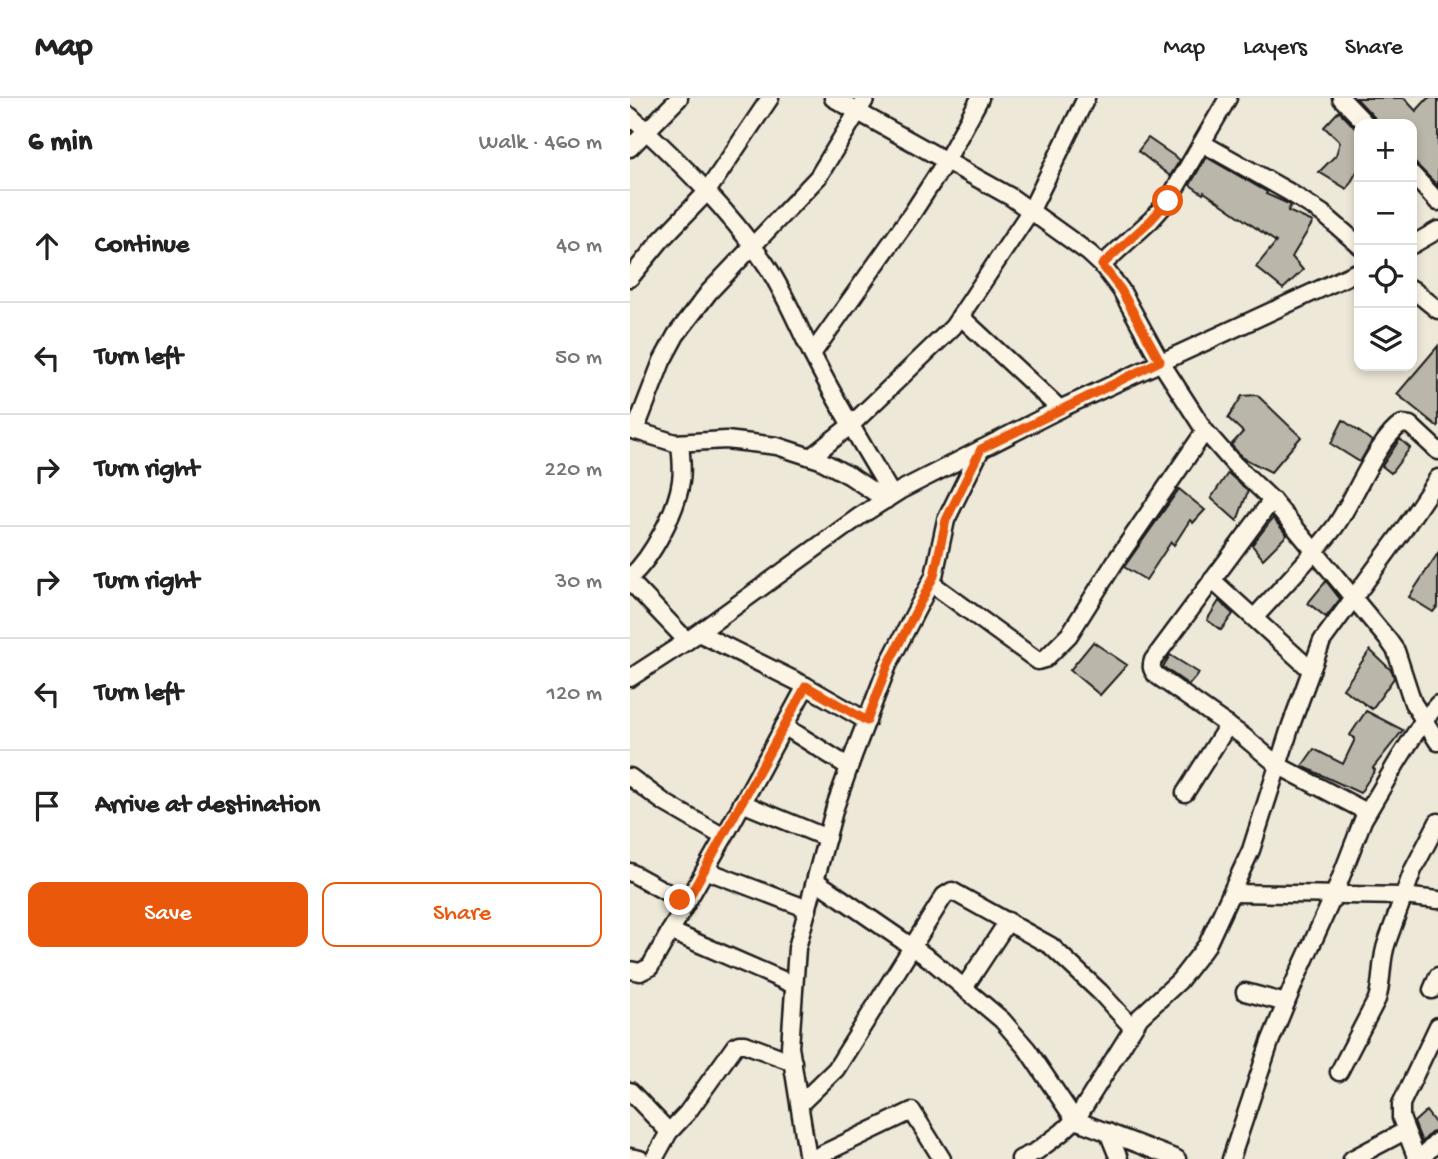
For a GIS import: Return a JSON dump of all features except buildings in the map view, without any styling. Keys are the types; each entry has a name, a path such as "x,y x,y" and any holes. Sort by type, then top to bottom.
{"street":[{"path":"630,148 679,98"},
{"path":"630,278 661,240 706,193 770,98"},
{"path":"833,98 862,105 946,161 1031,210 1102,265 1121,290 1160,361 1205,431 1234,464 1272,500 1396,652 1413,703 1438,742"},
{"path":"812,354 886,252 946,161 980,98"},
{"path":"811,457 851,425 932,349 960,316 1031,210 1086,98"},
{"path":"1102,265 1168,201 1228,98"},
{"path":"1341,98 1361,119"},
{"path":"862,105 818,177 709,292 676,335 633,430 680,443 726,440 777,446 811,457 889,498"},
{"path":"630,116 670,152 767,266 889,498"},
{"path":"1202,143 1289,192 1322,214 1354,241"},
{"path":"1417,179 1438,202"},
{"path":"1417,242 1438,230"},
{"path":"630,678 693,637 889,498 1060,409 1354,273"},
{"path":"1417,293 1438,310"},
{"path":"960,316 1060,409"},
{"path":"1254,618 1335,526 1396,427 1402,424 1410,425 1438,451"},
{"path":"931,583 1038,661 1045,659 1069,635 1115,562 1205,431"},
{"path":"680,443 680,488 663,531 640,569 630,579 693,637 806,686 867,721"},
{"path":"942,1159 915,1114 908,1111 810,1159 790,1047 797,948 849,767 888,665 931,583 946,520 981,449"},
{"path":"1020,1159 1043,1154 1075,1120 1132,1027 1179,981 1207,945 1251,850 1322,641 1438,478"},
{"path":"1272,500 1151,666 1156,675 1228,725 1279,766 1367,812"},
{"path":"1212,580 1310,670"},
{"path":"630,970 640,972 650,967 806,686"},
{"path":"1231,1159 1255,1083 1286,1003 1367,812 1423,721 1438,704"},
{"path":"1185,793 1228,725"},
{"path":"784,726 849,767"},
{"path":"630,777 665,803 724,837"},
{"path":"742,803 827,838"},
{"path":"1339,1072 1377,999 1383,953 1413,870 1438,822"},
{"path":"705,870 808,909"},
{"path":"630,872 686,903"},
{"path":"816,881 913,948 1002,1020 1027,1049 1075,1120 1177,1159"},
{"path":"800,1104 836,1069 944,896 952,891 1051,946 1132,1027"},
{"path":"1232,893 1403,896 1438,900"},
{"path":"964,988 1008,921"},
{"path":"670,931 794,985"},
{"path":"1245,992 1286,1003"},
{"path":"1438,1026 1401,1104 1405,1131 1418,1159 1438,1141"},
{"path":"654,1159 668,1132 687,1113 731,1051 739,1044 793,1062"},
{"path":"630,1091 668,1132"},
{"path":"1352,1159 1405,1131"},
{"path":"1108,1132 1119,1159"},
{"path":"630,1157 640,1159"}],"route":[{"path":"680,900 686,903 806,686 867,721 888,665 934,576 946,520 981,449 1160,361 1121,290 1102,265 1136,235 1168,201"}]}
